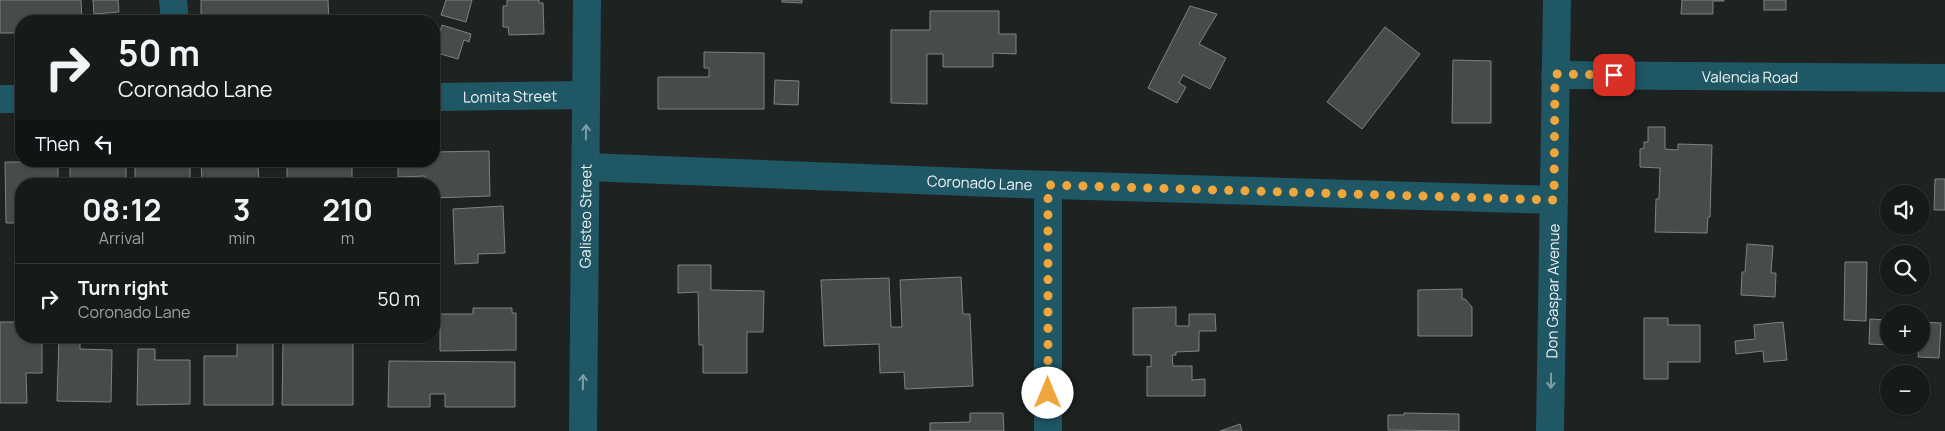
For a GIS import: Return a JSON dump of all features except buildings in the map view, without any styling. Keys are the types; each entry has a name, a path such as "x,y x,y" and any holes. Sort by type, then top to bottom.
{"street":[{"path":"173,0 174,15"},
{"name":"Galisteo Street","path":"583,431 587,0"},
{"name":"Don Gaspar Avenue","path":"1550,431 1557,0"},
{"name":"Valencia Road","path":"1555,74 1945,78"},
{"name":"Lomita Street","path":"440,97 586,95"},
{"path":"0,99 15,99"},
{"name":"Coronado Lane","path":"586,167 1048,185 1554,200"},
{"path":"1048,185 1048,431"}],"route":[{"path":"1048,393 1048,185 1554,200 1555,74 1614,75"}]}
